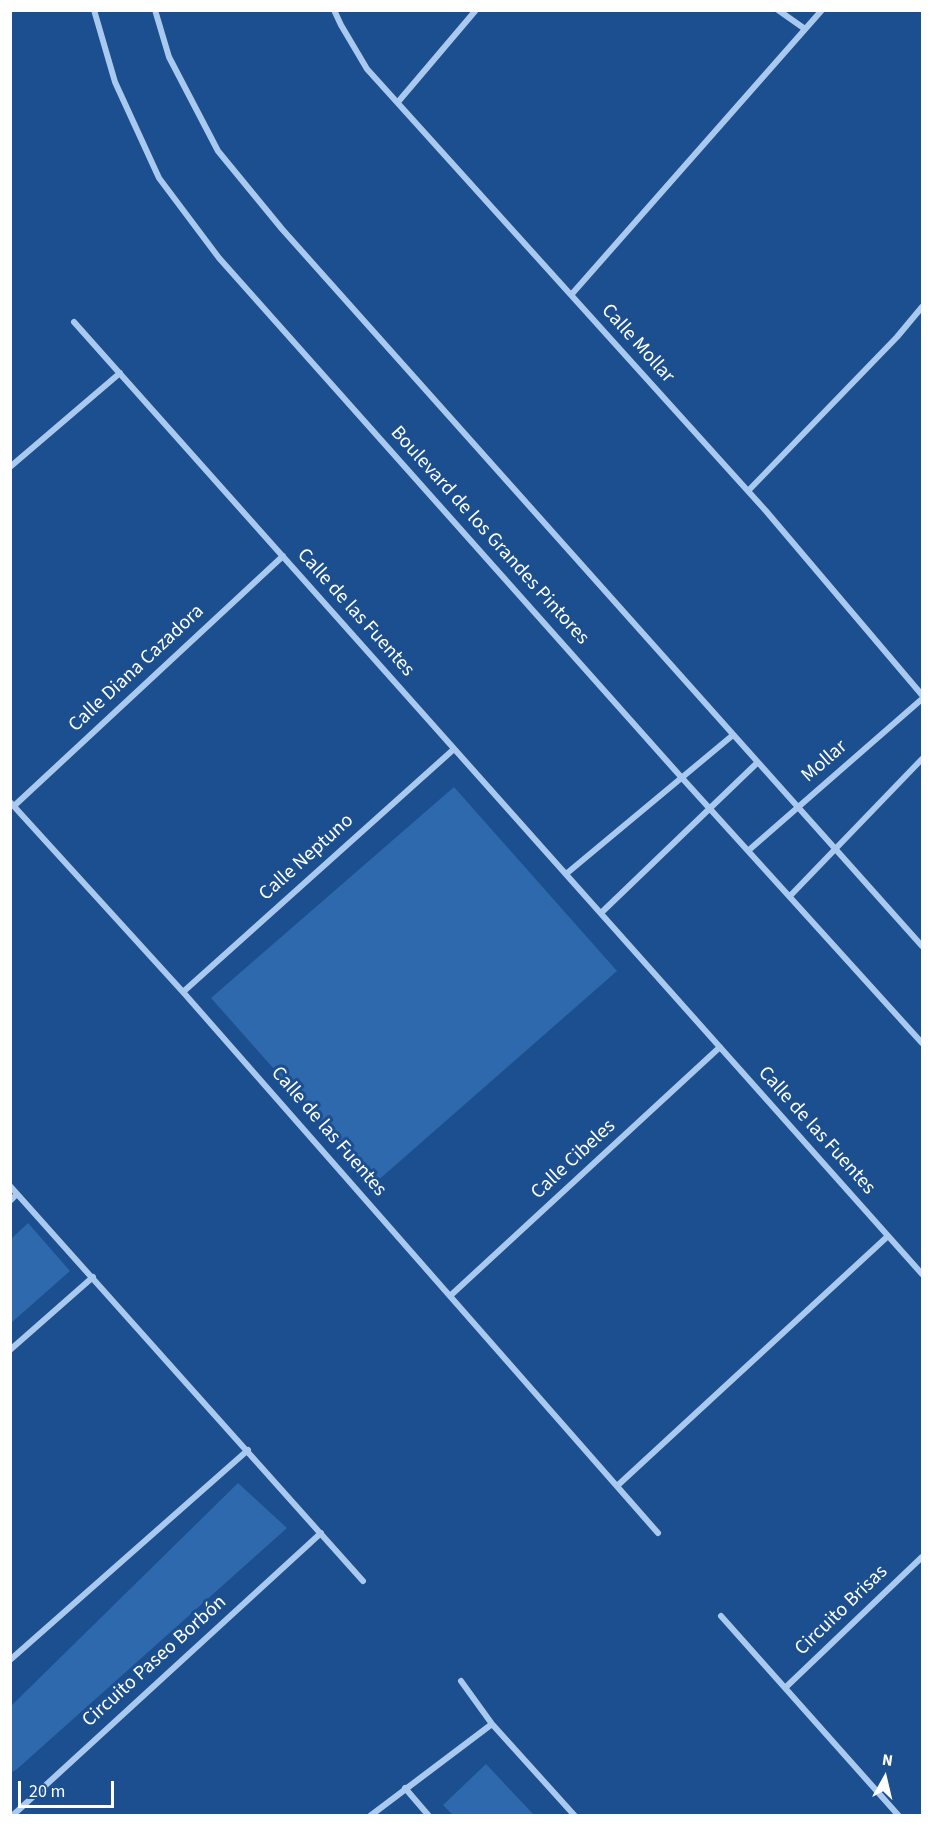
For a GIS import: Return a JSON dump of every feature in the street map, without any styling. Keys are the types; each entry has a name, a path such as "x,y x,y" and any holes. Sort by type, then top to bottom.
{"street":[{"name":"Boulevard de los Grandes Pintores","path":"94,10 115,82 159,178 219,258 682,778 922,1043"},
{"path":"155,10 170,57 218,151 282,229 922,946"},
{"name":"Calle Mollar","path":"334,10 367,69 748,491 922,697"},
{"path":"398,102 476,10"},
{"path":"778,10 805,29"},
{"path":"571,295 822,10"},
{"path":"748,491 897,337 922,307"},
{"name":"Calle de las Fuentes","path":"74,322 922,1274"},
{"path":"10,467 120,374"},
{"name":"Calle Diana Cazadora","path":"12,804 283,556"},
{"name":"Mollar","path":"749,850 922,697"},
{"path":"566,874 733,735"},
{"name":"Calle Neptuno","path":"183,992 454,749"},
{"path":"790,896 922,759"},
{"path":"601,913 757,763"},
{"name":"Calle de las Fuentes","path":"12,804 183,992 658,1533"},
{"name":"Calle Cibeles","path":"450,1296 720,1047"},
{"path":"10,1186 363,1581"},
{"path":"10,1201 17,1194"},
{"path":"617,1486 888,1236"},
{"path":"10,1350 93,1277"},
{"path":"10,1660 248,1450"},
{"name":"Circuito Paseo Borbón","path":"12,1815 321,1533"},
{"name":"Circuito Brisas","path":"785,1688 922,1557"},
{"path":"721,1616 899,1815"},
{"path":"461,1681 492,1724 575,1815"},
{"path":"370,1815 492,1724"},
{"path":"405,1788 429,1815"}],"shaded area":[{"path":"454,787 617,971 375,1183 211,998"},
{"path":"28,1223 70,1271 11,1323 11,1239"},
{"path":"238,1483 287,1528 16,1770 11,1772 11,1706"},
{"path":"486,1764 534,1815 453,1815 443,1805"}]}
